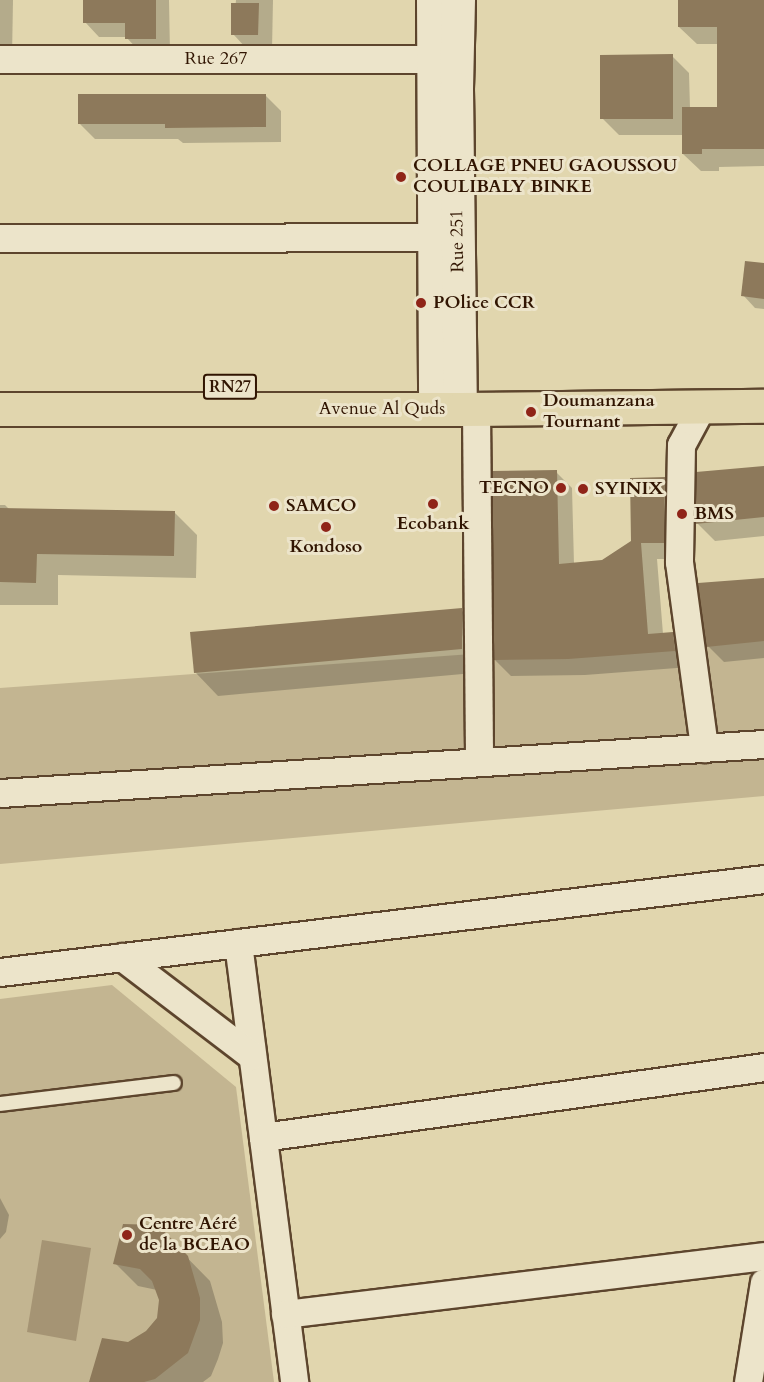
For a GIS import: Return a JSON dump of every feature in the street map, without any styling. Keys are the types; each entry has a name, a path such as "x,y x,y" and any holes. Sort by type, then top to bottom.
{"main road":[{"name":"Rue 251","path":"433,0 434,237 453,400"},
{"name":"Rue 251","path":"453,400 458,0"},
{"name":"Avenue Al Quds","path":"0,409 453,400 764,383"},
{"name":"Avenue Al Quds","path":"0,386 453,400 764,406"}],"street":[{"name":"Rue 267","path":"0,59 432,59"},
{"path":"0,238 434,237"},
{"path":"453,400 479,762"},
{"path":"702,406 681,445 679,562 704,748"},
{"path":"0,793 764,744"},
{"path":"0,972 764,879"},
{"path":"238,943 294,1382"},
{"path":"122,957 252,1056"},
{"path":"262,1137 764,1067"},
{"path":"285,1314 764,1256"},
{"path":"748,1382 764,1282"}],"lane":[{"path":"0,1104 174,1083"}],"shaded area":[{"path":"764,633 764,796 0,864 0,688"},
{"name":"Centre Aéré de la BCEAO","path":"112,985 236,1087 274,1382 0,1382 0,999"},
{"path":"42,1240 91,1248 76,1341 27,1332"}],"building":[{"path":"83,0 156,0 156,39 125,39 125,23 83,23"},
{"path":"678,0 764,0 764,149 702,149 702,154 682,154 682,107 717,107 717,27 678,27"},
{"path":"231,3 259,3 258,35 231,35"},
{"path":"673,54 673,119 600,119 600,55"},
{"path":"78,94 266,94 266,127 165,128 165,124 78,124"},
{"path":"745,261 764,263 764,299 741,296"},
{"path":"764,466 764,517 695,524 696,472"},
{"path":"557,470 559,564 602,560 631,541 630,478 665,477 664,543 641,543 648,634 673,632 675,651 568,659 494,660 492,471"},
{"path":"0,508 175,511 174,556 37,554 36,583 0,582"},
{"path":"764,578 764,641 706,647 698,583"},
{"path":"462,608 462,649 194,673 190,632"},
{"path":"123,1224 158,1225 188,1256 200,1298 200,1320 188,1353 155,1379 144,1382 89,1382 102,1338 128,1342 146,1331 157,1318 159,1300 152,1281 140,1269 113,1264"}],"place":[{"name":"COLLAGE PNEU GAOUSSOU COULIBALY BINKE","path":"401,177"},
{"name":"POlice CCR","path":"421,303"},
{"name":"Doumanzana Tournant","path":"531,412"},
{"name":"TECNO","path":"561,488"},
{"name":"SYINIX","path":"583,489"},
{"name":"Ecobank","path":"433,504"},
{"name":"SAMCO","path":"274,506"},
{"name":"BMS","path":"682,514"},
{"name":"Kondoso","path":"326,527"},
{"name":"Centre Aéré de la BCEAO","path":"127,1235"}]}
